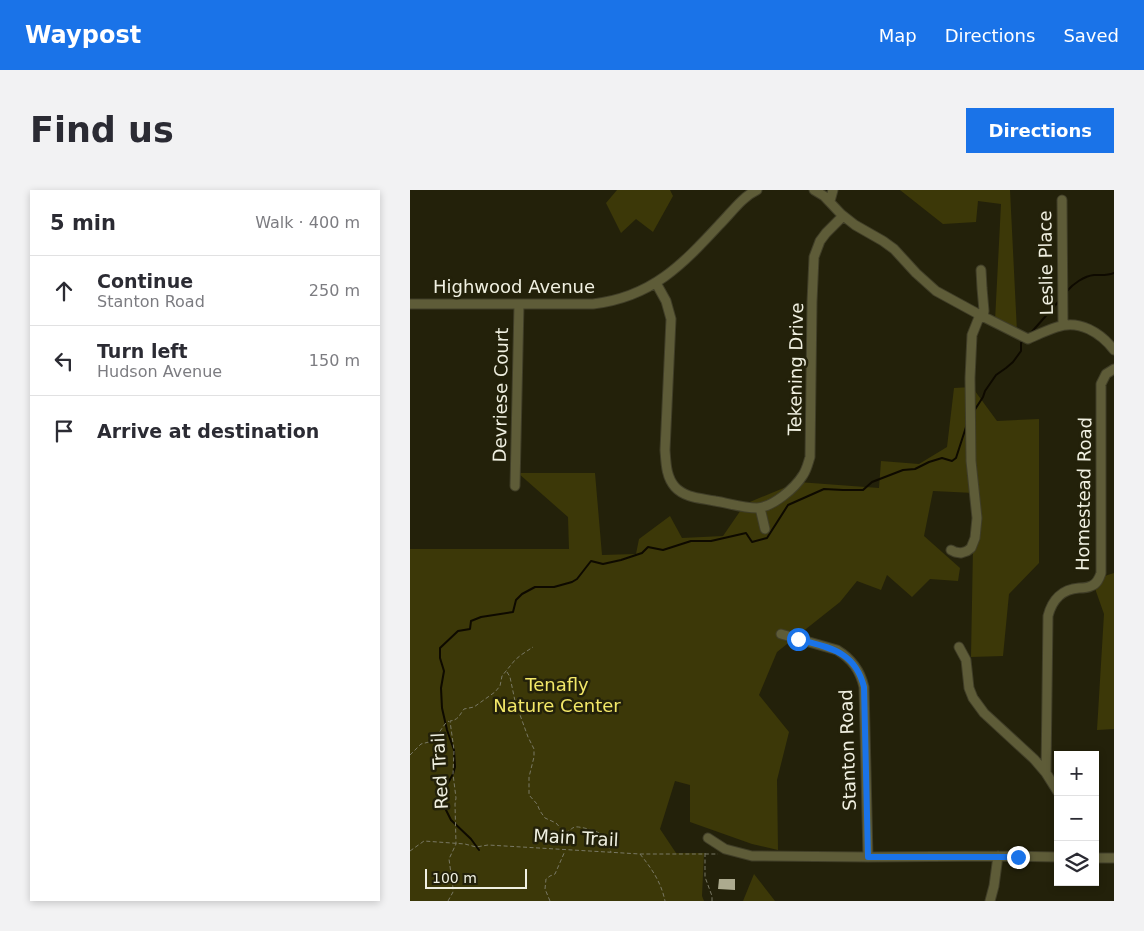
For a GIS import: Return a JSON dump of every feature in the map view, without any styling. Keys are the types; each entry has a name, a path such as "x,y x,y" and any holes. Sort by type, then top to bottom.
{"street":[{"name":"Highwood Avenue","path":"410,304 593,304 631,295 656,282 681,264 746,197 757,190"},
{"path":"814,190 830,201 855,226 883,240 894,249 936,291 981,316 1028,338 1058,326 1080,326 1089,329 1104,339 1114,350"},
{"path":"830,201 834,190"},
{"name":"Leslie Place","path":"1062,200 1063,325"},
{"name":"Tekening Drive","path":"760,508 775,502 797,483 808,466 810,457 814,257 820,241 843,216"},
{"path":"952,550 961,553 967,551 971,548 975,538 977,518 971,461 970,378 972,335 984,311 981,270"},
{"path":"656,282 666,301 671,319 665,450 667,469 671,481 680,492 686,495 760,508 765,529"},
{"name":"Devriese Court","path":"516,486 519,304"},
{"name":"Homestead Road","path":"1046,773 1048,616 1050,608 1059,596 1072,589 1091,586 1096,583 1101,573 1102,384 1106,374 1114,369"},
{"name":"Stanton Road","path":"781,634 837,650 852,662 861,677 864,687 868,857"},
{"path":"959,647 966,660 969,688 977,706 1034,759 1054,786"},
{"path":"708,838 726,849 752,856 1054,857"},
{"path":"990,901 998,856"},
{"path":"1099,856 1114,858"}],"path":[{"name":"Red Trail","path":"448,901 453,892 449,859 456,844 456,798 453,774 454,750 450,721 456,720 464,709 474,707 495,692 500,686 502,676 521,655 533,647"},
{"path":"506,672 510,677 515,701 534,749 534,757 528,777 530,798 537,804 546,819 556,823 564,832 579,827 601,833 611,852"},
{"path":"410,755 421,744 436,737 445,724 450,721"},
{"name":"Main Trail","path":"410,851 424,842 465,844 476,847 582,850 640,854 724,854"},
{"path":"550,901 545,889 546,879 555,874 566,850"},
{"path":"705,853 705,876 712,901"},
{"path":"640,854 654,872 661,886 665,901"}],"green space":[{"path":"617,190 670,190 673,196 653,232 636,219 621,233 606,203"},
{"path":"900,190 1010,190 1017,332 995,321 1001,204 978,201 976,222 943,224"},
{"name":"Tenafly Nature Center","path":"972,387 997,421 1039,419 1039,563 1009,594 1003,656 971,657 974,493 933,491 924,536 960,568 958,581 930,579 912,597 887,575 881,590 857,581 840,602 777,652 759,695 789,732 777,780 778,850 752,844 690,822 690,785 675,781 660,829 676,853 704,853 702,896 704,901 410,901 410,549 569,549 568,517 518,473 595,473 602,555 636,554 639,539 670,516 682,538 723,536 745,504 798,482 879,488 881,461 919,464 947,447 954,388"},
{"path":"1114,573 1114,729 1097,730 1104,614 1092,580"},
{"path":"754,874 775,901 743,901"}],"building":[{"path":"719,879 735,879 735,890 718,889"}],"waterway":[{"path":"1067,291 1086,277 1114,273"},
{"path":"1029,335 1059,301"},
{"path":"974,411 996,375 1013,362 1021,351 1021,343 1024,340"},
{"path":"479,850 471,839 451,820 445,808 442,791 453,774 455,767 454,750 442,708 441,688 444,671 440,658 440,648 458,631 470,629 471,621 481,617 513,612 516,600 522,594 535,587 554,587 572,582 577,579 591,561 603,564 642,553 648,547 663,550 691,541 711,541 746,533 752,542 767,538 788,505 824,489 863,490 872,482 903,470 915,469 942,458 952,461 956,458 967,424"}],"route":[{"path":"798,639 837,650 852,662 861,677 864,687 868,857 1018,857"}]}
